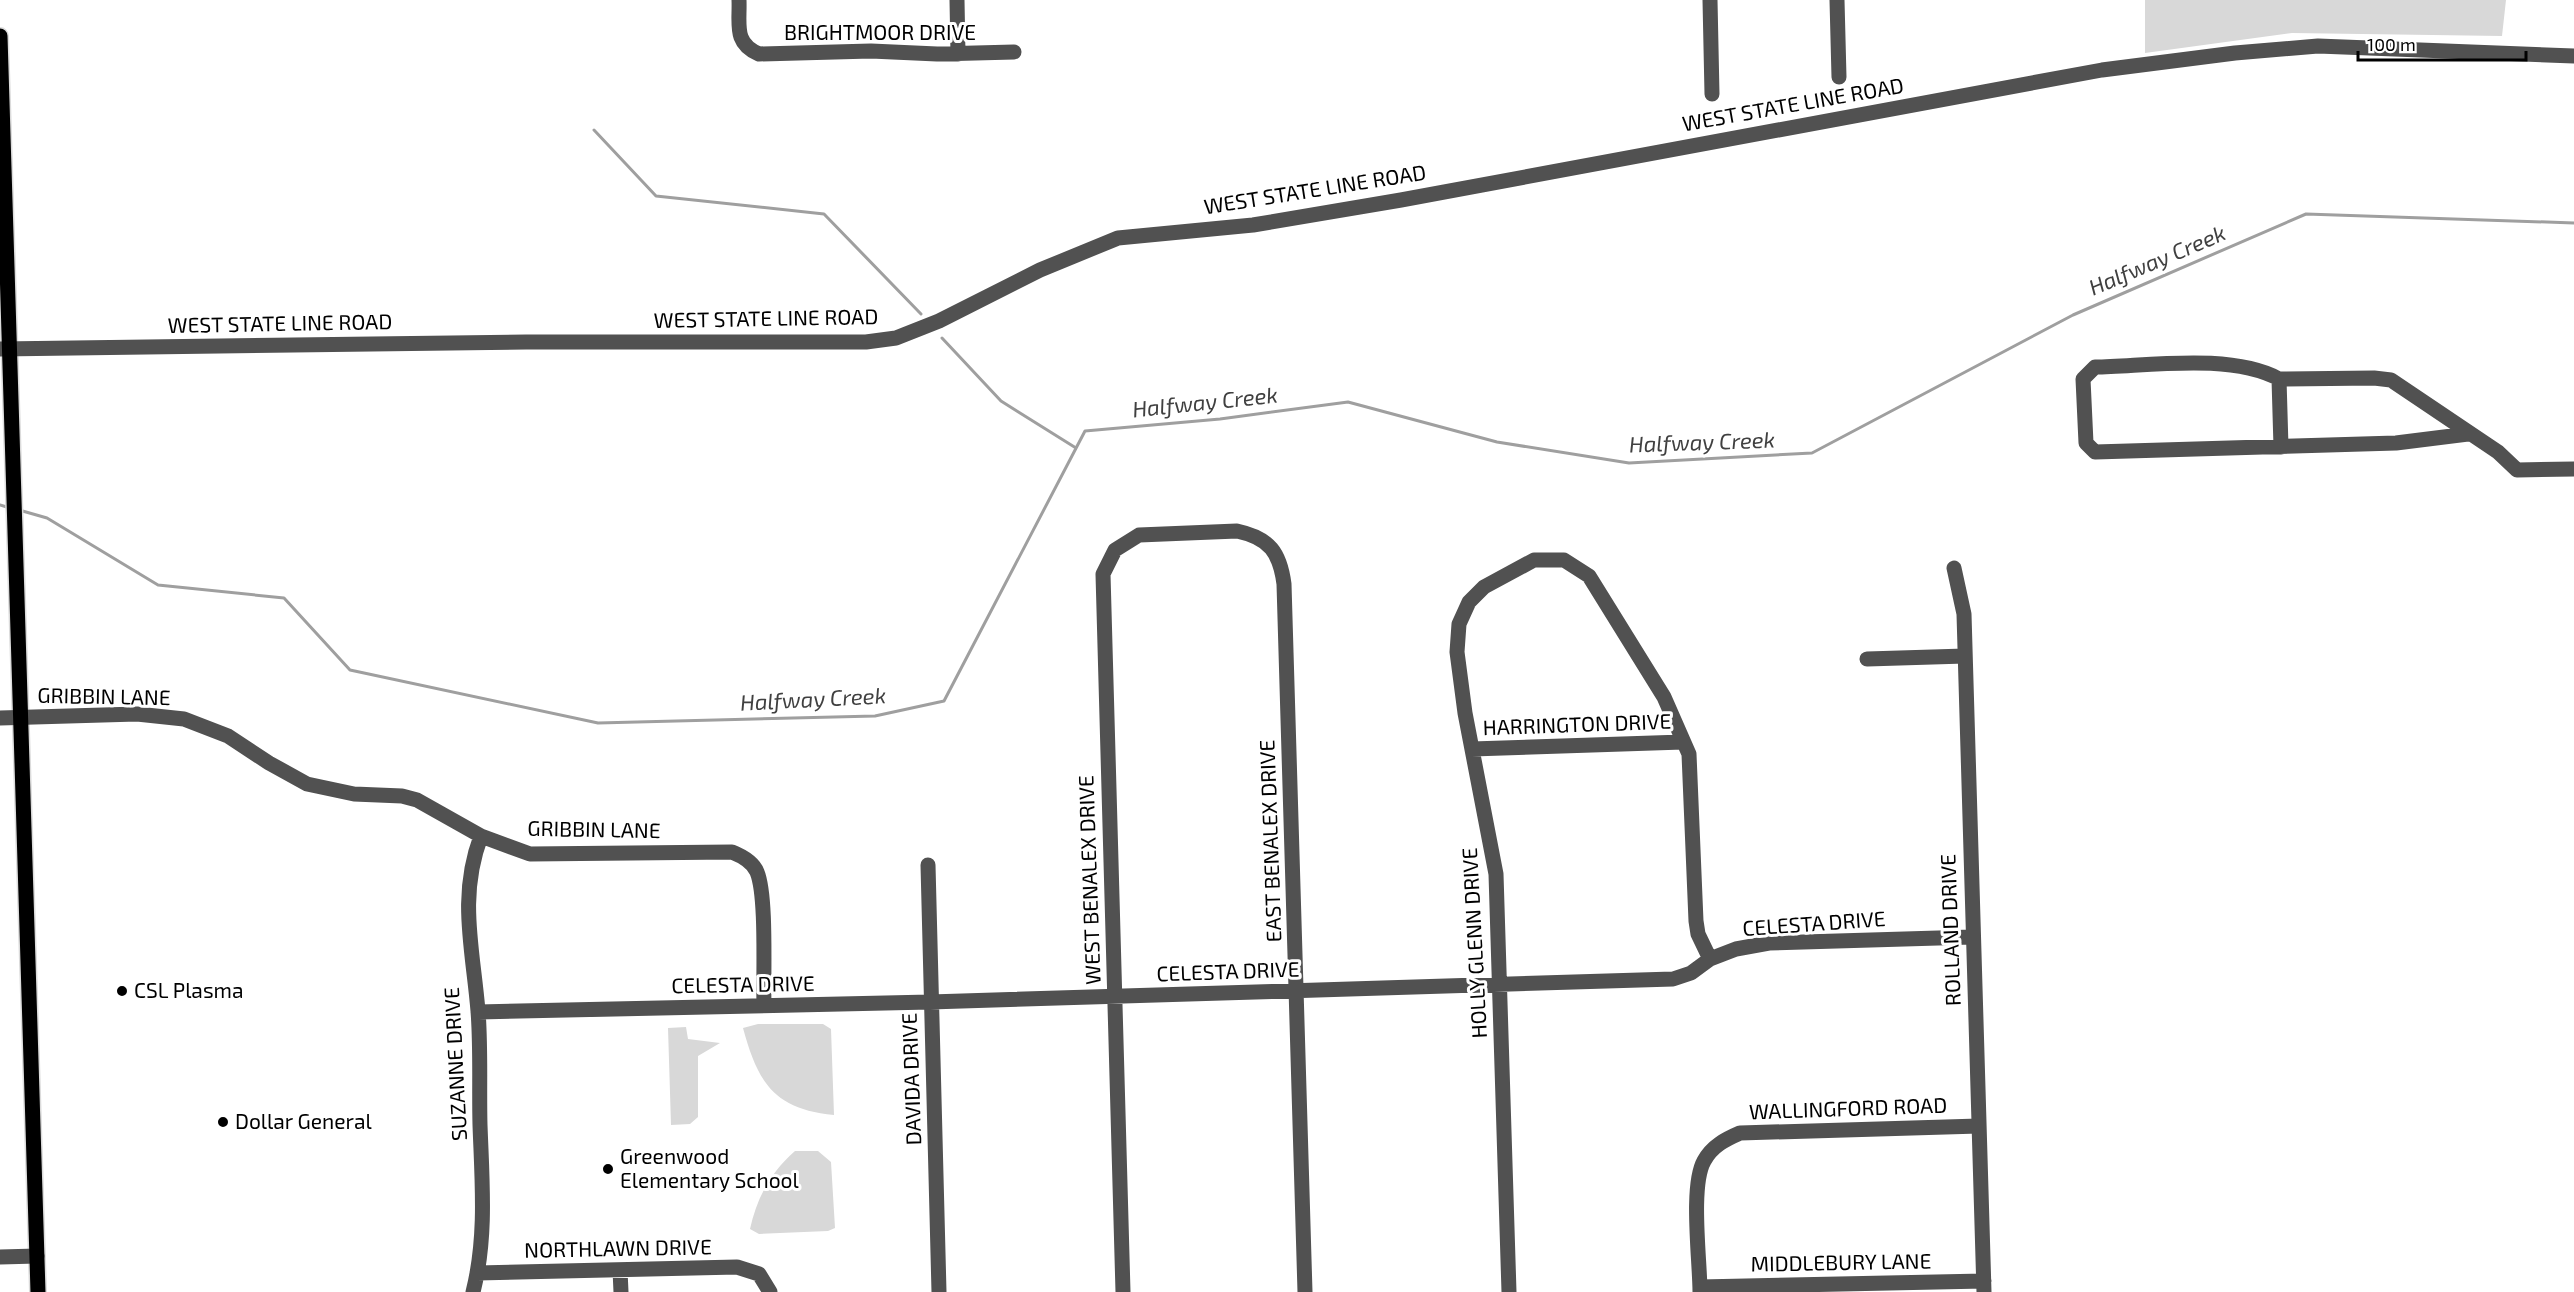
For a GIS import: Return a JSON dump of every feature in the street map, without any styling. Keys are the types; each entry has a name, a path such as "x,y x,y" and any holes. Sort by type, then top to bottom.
{"main road":[{"path":"0,36 5,349 15,491 38,1292"}],"street":[{"name":"BRIGHTMOOR DRIVE","path":"739,0 741,40 747,49 759,54 871,51 958,54 1014,52"},
{"path":"957,0 958,54"},
{"path":"1710,0 1712,94"},
{"path":"1837,0 1839,77"},
{"name":"WEST STATE LINE ROAD","path":"5,349 503,342 866,342 896,338 939,321 1040,270 1118,238 1253,225 1344,210 2102,70 2318,46 2574,56"},
{"path":"2468,434 2396,442 2095,452 2086,443 2083,379 2095,368 2228,364 2267,373 2279,380 2374,378 2391,380 2468,434 2498,452 2517,470 2574,469"},
{"path":"2279,380 2281,447"},
{"name":"EAST BENALEX DRIVE","path":"1192,531 1248,533 1271,547 1279,556 1282,570 1305,1292"},
{"name":"WEST BENALEX DRIVE","path":"1123,1292 1103,574 1115,550 1127,540 1140,535 1192,531"},
{"name":"HOLLY GLENN DRIVE","path":"1509,1292 1496,874 1472,749 1457,652 1459,624 1469,602 1484,587 1534,561 1564,561 1576,566 1589,576 1664,697 1683,742"},
{"name":"ROLLAND DRIVE","path":"1954,568 1964,614 1984,1286"},
{"path":"1867,659 1965,656"},
{"name":"GRIBBIN LANE","path":"0,718 137,714 184,719 228,735 269,763 308,784 354,794 402,796 417,800 481,836 508,848 530,854 732,852 757,871 761,891 764,1005"},
{"path":"1683,742 1689,754 1691,774 1696,921 1698,934 1710,959"},
{"name":"HARRINGTON DRIVE","path":"1472,749 1683,742"},
{"name":"SUZANNE DRIVE","path":"473,1292 483,1238 478,1012 468,940 468,886 471,862 481,836"},
{"name":"DAVIDA DRIVE","path":"928,865 939,1292"},
{"name":"CELESTA DRIVE","path":"478,1012 930,1002 1673,980 1691,973 1710,959 1736,949 1769,943 1972,937"},
{"name":"WALLINGFORD ROAD","path":"1700,1289 1699,1175 1703,1162 1721,1142 1740,1132 1979,1126"},
{"path":"0,1257 37,1256"},
{"name":"NORTHLAWN DRIVE","path":"477,1273 737,1267 759,1274 770,1292"},
{"path":"620,1270 621,1292"},
{"name":"MIDDLEBURY LANE","path":"1700,1289 1984,1286"}],"shaded area":[{"path":"2145,0 2506,0 2502,36 2292,33 2145,53"},
{"path":"758,1024 823,1024 831,1029 834,1115 797,1107 772,1090 755,1064 743,1028"},
{"path":"686,1027 688,1039 720,1043 698,1056 698,1117 690,1124 671,1125 668,1028"},
{"path":"795,1151 818,1151 831,1162 835,1228 828,1231 759,1234 750,1229 761,1196 772,1176"}],"waterway":[{"path":"594,130 656,196 824,214 921,314"},
{"name":"Halfway Creek","path":"19,510 47,518 158,585 284,598 350,670 598,723 875,716 944,701 1085,431 1220,419 1348,402 1497,442 1629,463 1812,453 2073,315 2306,214 2574,223"},
{"path":"942,338 1001,401 1076,448"},
{"name":"Halfway Creek","path":"0,505 10,508"}],"place":[{"name":"CSL Plasma","path":"122,991"},
{"name":"Dollar General","path":"223,1122"},
{"name":"Greenwood Elementary School","path":"608,1169"}]}
